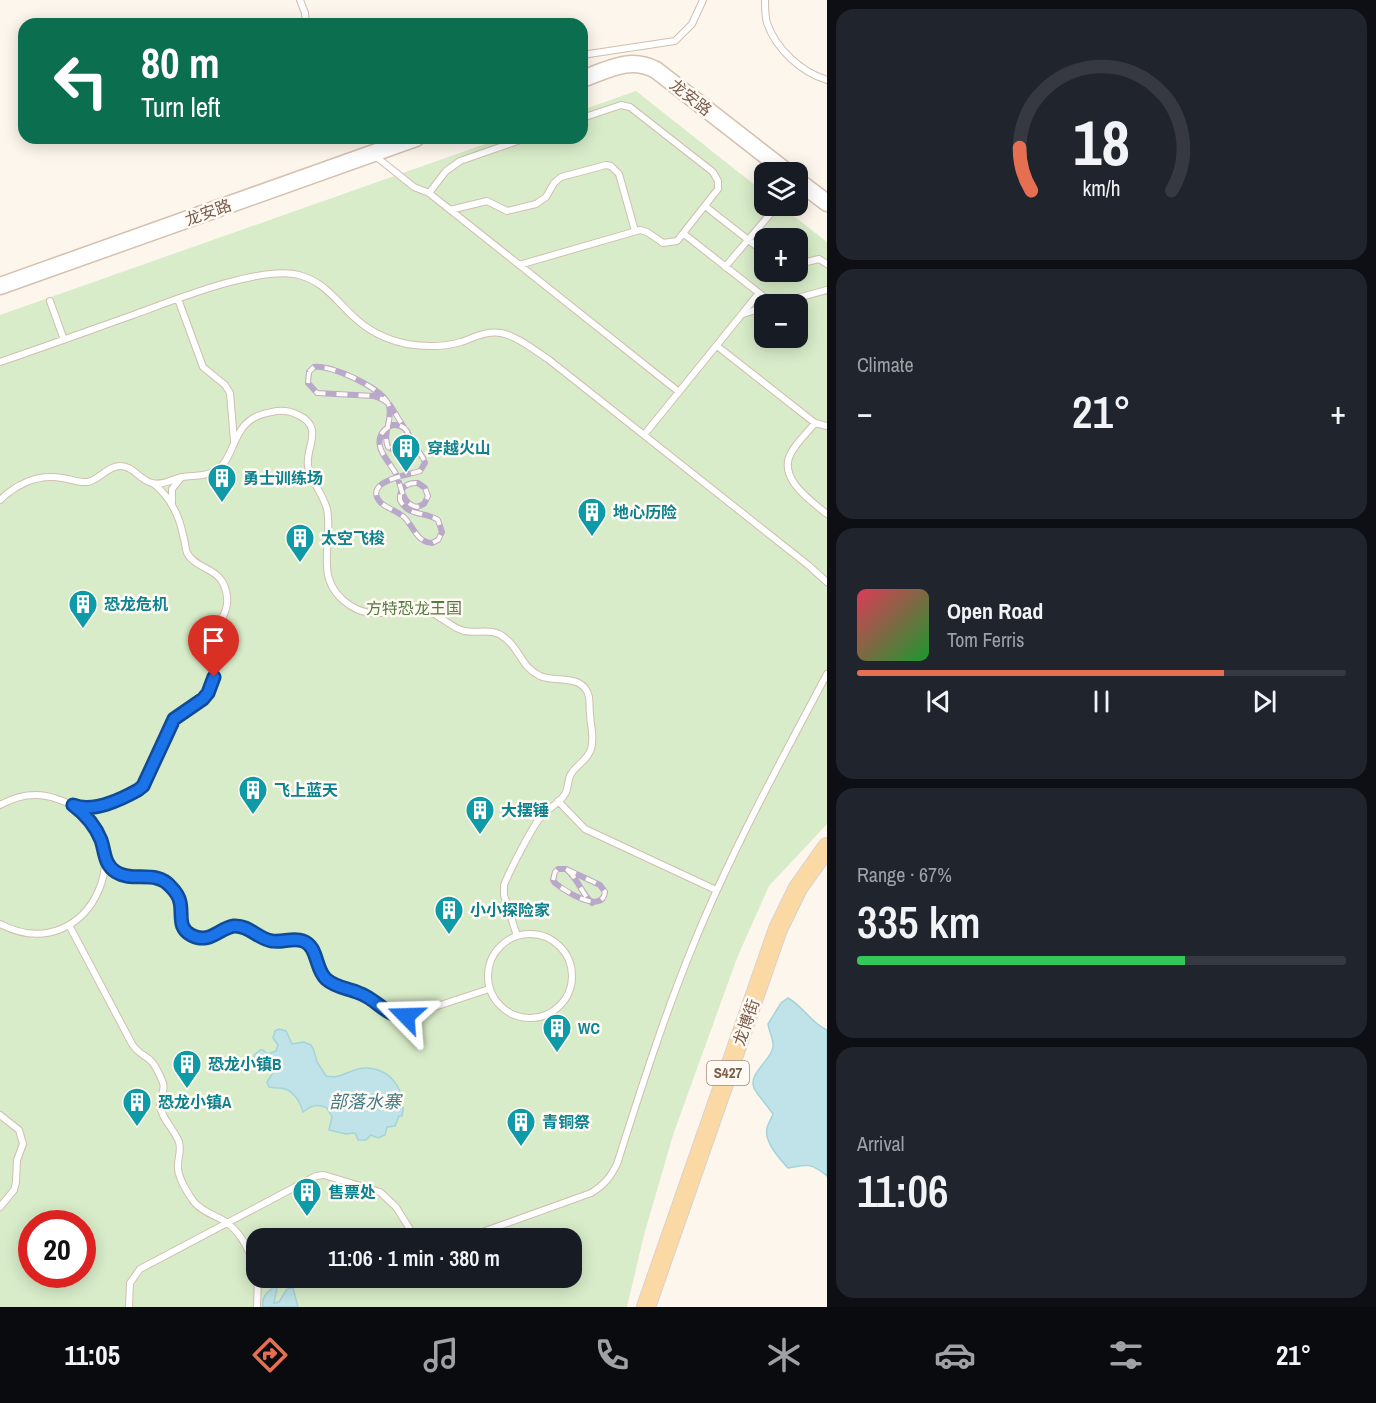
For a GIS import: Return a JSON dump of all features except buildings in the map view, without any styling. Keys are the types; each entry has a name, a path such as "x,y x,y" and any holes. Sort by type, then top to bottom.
{"main road":[{"name":"龙安路","path":"588,77 626,64 646,65 656,70 774,162"},
{"name":"龙安路","path":"0,285 400,144"},
{"path":"808,189 827,203"},
{"name":"龙博街","path":"646,1307 778,929 798,888 827,847"}],"lane":[{"path":"300,0 305,18"},
{"path":"588,54 675,41 692,24 703,0"},
{"path":"765,0 766,21 773,37 792,60 817,77 827,80"},
{"path":"519,265 636,231 644,230 659,241 668,243 677,240 718,189 716,177 630,107 616,106 588,116"},
{"path":"429,193 454,164 509,144"},
{"path":"372,154 414,187 429,193 679,392"},
{"path":"450,210 487,201 507,211 520,208 542,201 561,177 606,165 611,166 619,174 636,231"},
{"path":"705,206 754,244"},
{"path":"725,267 768,216"},
{"path":"644,435 759,293 684,234"},
{"path":"808,262 819,259 827,264"},
{"path":"0,362 178,299 261,275 297,274 318,282 363,324 393,340 419,346 440,345 461,342 482,334 502,333 548,359 799,557 827,582"},
{"path":"808,295 827,290"},
{"path":"178,299 203,367 225,385 230,393 234,442"},
{"path":"50,301 64,340"},
{"path":"743,314 754,310"},
{"path":"717,345 815,423 827,426"},
{"path":"154,484 210,474 218,470 229,458 234,442 244,424 259,414 277,411 296,414 307,422 313,440 308,461 309,470 323,496 328,516 325,557 328,575 333,588 349,605 373,614 425,609 443,617 462,630 494,632 508,640 525,665 537,674 543,677 575,681 585,688 590,699 592,743 587,757 572,772 565,794 539,820 504,885 504,895 517,936"},
{"path":"815,423 792,452 789,469 797,489 827,514"},
{"path":"0,500 20,486 38,478 55,477 84,482 98,478 113,467 120,466 133,470 142,479 154,484 170,499 181,524 190,558 221,578 227,594 226,611 213,640 215,667 212,684 203,699 174,719 143,786 93,808 80,808 40,795 17,798 0,805"},
{"path":"172,505 172,489 178,480 184,477"},
{"path":"494,1228 591,1193 606,1183 611,1176 669,1008 717,890 772,777 827,674"},
{"path":"558,801 585,829 717,890"},
{"path":"73,805 82,812 96,830 105,857 112,869 122,876 154,877 167,882 178,897 180,920 190,934 204,938 235,926 271,941 303,940 312,948 319,968 327,980 365,995 393,1015 406,1016 489,989"},
{"path":"0,924 32,933 55,931 69,925 84,914 98,896 105,874 105,857"},
{"path":"69,925 136,1051 153,1065 162,1081 164,1092 160,1108 178,1141 180,1154 178,1168 183,1182 194,1201 204,1211 224,1220 237,1232 246,1248"},
{"path":"539,934 555,941 567,954 572,980 567,997 548,1015 521,1018 513,1015 498,1005 489,989 488,972 493,955 505,942 517,936 539,934"},
{"path":"0,1115 19,1130 23,1144 17,1160 14,1190 0,1207"},
{"path":"129,1307 130,1283 140,1269 316,1176 324,1175 380,1192 396,1207 409,1228"},
{"path":"256,1307 257,1288"}],"green space":[{"name":"方特恐龙王国","path":"636,91 754,184 754,216 794,216 827,242 827,824 769,886 737,958 673,1135 644,1235 627,1307 0,1307 0,315 485,144 588,144 588,108"}],"water":[{"path":"788,998 827,1030 827,1176 809,1166 788,1168 780,1160 770,1144 767,1133 773,1114 754,1088 754,1077 773,1047 768,1024 781,1003"},
{"name":"部落水寨","path":"279,1029 286,1031 292,1044 304,1042 311,1045 317,1062 326,1076 339,1076 368,1068 386,1074 393,1080 402,1096 402,1116 399,1116 395,1126 387,1127 385,1135 378,1138 371,1135 366,1140 358,1140 356,1134 329,1130 332,1117 327,1108 314,1106 303,1112 298,1100 288,1090 269,1087 267,1082 272,1074 270,1066 265,1064 260,1066 254,1062 254,1055 260,1050 268,1054 276,1051 278,1045 273,1038 275,1031"},
{"path":"273,1288 277,1288 274,1303 279,1302 287,1289 293,1288 298,1307 263,1307 267,1293"}],"railway":[{"path":"309,372 308,383 317,393 374,396 383,399 386,402 388,403 390,405 423,458 425,463 420,471 398,477 389,480 382,484 377,489 376,495 381,503 405,518 423,540 432,543 438,540 442,532 438,520 407,509 400,500 401,492 402,489 407,485 418,483 425,488 428,496 424,504 417,507 408,502 403,494 401,489 398,479 396,474 383,455 380,439 382,433 387,428 389,427 390,426 404,428 408,433 409,438 409,443 402,450 395,451 388,447 386,437 387,432 388,426 390,416 390,411 389,406 385,399 368,385 332,369 314,367 309,372"},
{"path":"566,869 600,885 605,892 602,899 597,901 590,901 583,899 555,883 553,880 555,872 558,869 566,869 574,877 585,895 588,899 592,903"}],"place":[{"name":"穿越火山","path":"406,474"},
{"name":"勇士训练场","path":"222,504"},
{"name":"地心历险","path":"592,538"},
{"name":"太空飞梭","path":"300,564"},
{"name":"恐龙危机","path":"83,630"},
{"name":"飞上蓝天","path":"253,816"},
{"name":"大摆锤","path":"480,836"},
{"name":"小小探险家","path":"449,936"},
{"name":"WC","path":"557,1054"},
{"name":"恐龙小镇B","path":"187,1090"},
{"name":"恐龙小镇A","path":"137,1128"},
{"name":"青铜祭","path":"521,1148"},
{"name":"售票处","path":"307,1218"}],"route":[{"path":"214,677 203,699 174,719 143,786 127,796 93,808 80,808 73,805 90,820 101,840 108,864 116,873 129,877 154,877 167,882 178,897 180,920 190,934 204,938 235,926 271,941 303,940 312,948 319,968 327,980 334,985 365,995 393,1015 406,1016"}]}
